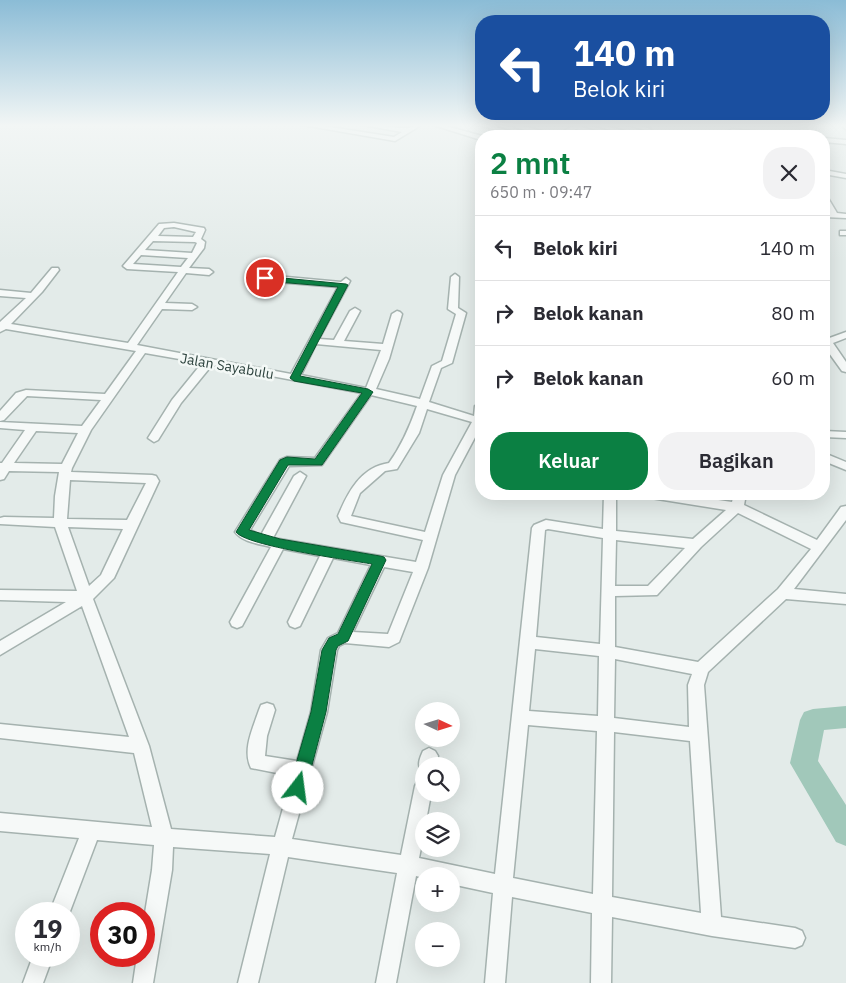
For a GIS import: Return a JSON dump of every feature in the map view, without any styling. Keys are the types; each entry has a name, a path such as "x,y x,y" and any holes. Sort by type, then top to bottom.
{"street":[{"path":"830,173 846,176"},
{"path":"830,209 834,216"},
{"path":"830,216 846,216"},
{"path":"196,240 201,230 174,225 162,226 127,266 209,272"},
{"path":"143,983 162,870 164,837 141,746 60,522 65,472 85,430 108,397 158,306 201,245 201,242 196,240 152,238"},
{"path":"139,252 194,256"},
{"path":"1,326 49,280 55,270"},
{"path":"429,537 352,521 344,516 355,491 374,473 395,464 413,433 437,366 447,364 461,313 453,309 455,277"},
{"path":"265,278 345,283 294,378"},
{"path":"0,293 33,296"},
{"path":"158,306 192,307"},
{"path":"338,343 355,311"},
{"path":"397,314 380,370 368,392 318,462 287,461 284,463 242,529 244,534 265,540 421,568"},
{"name":"Jalan Sayabulu","path":"1,326 209,362 368,392 475,415"},
{"path":"830,341 846,334"},
{"path":"313,341 387,347"},
{"path":"830,348 846,369"},
{"path":"154,438 176,402 209,362"},
{"path":"0,418 20,395 26,392 108,397"},
{"path":"0,425 85,430"},
{"path":"2,470 33,426"},
{"path":"248,983 281,847 318,712 329,650 333,642 343,637 388,641 394,638 421,568 449,475 475,427"},
{"path":"830,434 846,435"},
{"path":"830,459 846,466"},
{"path":"0,649 86,597 107,578 153,481 152,479 65,472 2,470"},
{"path":"265,540 300,476"},
{"path":"601,983 604,905 606,651 610,500"},
{"path":"608,591 652,592 738,500 820,547"},
{"path":"712,926 698,735 696,685 701,669 783,593 820,547 841,528 846,510"},
{"path":"4,521 132,525"},
{"path":"495,983 502,886 521,717 539,528 546,524 610,535 696,544"},
{"path":"237,622 280,543"},
{"path":"295,622 328,552"},
{"path":"343,637 380,560"},
{"path":"783,593 846,599"},
{"path":"0,595 86,597"},
{"path":"528,642 606,651 701,669"},
{"path":"267,710 259,736 257,763 302,770"},
{"path":"521,717 605,724 698,735"},
{"path":"0,732 141,746"},
{"path":"386,983 421,802"},
{"path":"0,823 164,837 253,842 408,865 502,886 712,926 796,938"},
{"path":"64,902 91,830"},
{"path":"33,983 39,967"}],"waterway":[{"path":"846,717 813,720 804,763 846,832"}],"route":[{"path":"265,278 344,285 294,378 368,392 316,464 285,461 242,529 242,532 280,543 380,560 343,637 333,642 329,650 318,712 298,788"}]}
